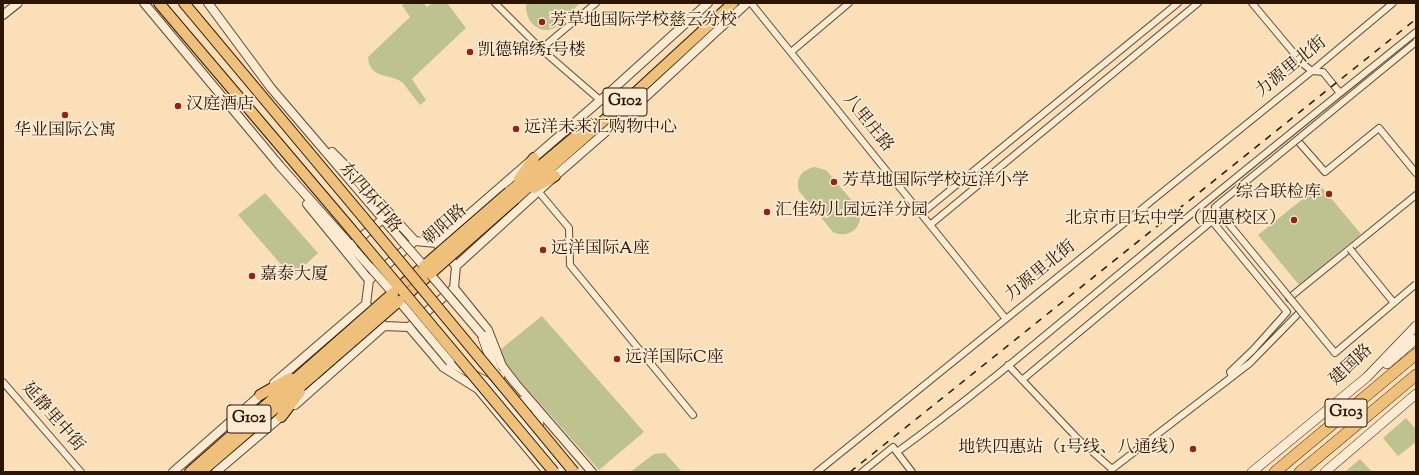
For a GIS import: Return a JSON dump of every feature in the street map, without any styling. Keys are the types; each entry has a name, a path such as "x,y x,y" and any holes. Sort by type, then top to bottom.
{"highway":[{"path":"152,3 183,31"},
{"name":"东四环中路","path":"159,3 554,472"},
{"name":"东四环中路","path":"184,3 574,472"},
{"path":"188,3 197,18"},
{"name":"朝阳路","path":"190,472 312,370 427,270 608,109 724,3"},
{"name":"朝阳路","path":"512,195 635,93 734,3"},
{"path":"512,195 534,158"},
{"path":"512,195 555,176"},
{"name":"G103","path":"1275,472 1416,354"},
{"path":"260,395 312,370"},
{"path":"281,417 312,370"},
{"name":"朝阳路","path":"201,472 312,370"},
{"name":"G103","path":"1300,472 1416,375"}],"main road":[{"name":"建国路","path":"1252,472 1367,377 1416,326"},
{"name":"东四环中路","path":"482,335 495,372 579,472"},
{"path":"1367,377 1380,369 1416,339"},
{"path":"450,362 485,381 563,472"},
{"path":"1325,472 1416,394"},
{"path":"520,401 535,407 539,424"}],"street":[{"path":"3,15 18,3"},
{"path":"144,3 280,166 352,245 450,362"},
{"name":"东四环中路","path":"208,3 271,88 482,335"},
{"path":"495,3 541,49 600,100"},
{"path":"541,49 596,3"},
{"name":"朝阳路","path":"436,243 600,100 708,3"},
{"path":"216,472 384,326 409,327 454,288 456,266 538,191 640,102 747,3"},
{"name":"八里庄路","path":"751,3 1006,319"},
{"path":"791,52 849,3"},
{"path":"921,214 1178,3"},
{"path":"930,225 1198,3"},
{"path":"1252,3 1303,64 1312,71 1323,72 1340,93"},
{"name":"力源里北街","path":"817,472 1312,71 1393,3"},
{"path":"897,452 934,426 1210,198 1416,32"},
{"path":"1416,42 1215,207 1335,353 1416,284"},
{"name":"东四环中路","path":"296,117 352,171 415,241"},
{"path":"1297,140 1325,172 1379,128 1416,173"},
{"path":"173,472 366,304 368,280 297,190 280,166"},
{"path":"538,191 569,228 570,265 693,415"},
{"path":"1289,298 1416,195"},
{"path":"352,245 383,219"},
{"path":"1022,380 1212,221 1287,312 1253,350 1230,372 1232,377"},
{"path":"368,280 415,241 436,243 456,266"},
{"path":"1350,249 1394,303"},
{"path":"454,288 488,330 502,366 535,407 592,472"},
{"path":"366,304 384,326"},
{"path":"1008,365 1078,439 1111,471 1250,363 1297,315"},
{"path":"409,327 442,367 478,390 547,472"},
{"name":"延静里中街","path":"3,382 81,472"},
{"path":"862,472 892,447 912,472"}],"green space":[{"path":"404,3 423,3 427,7 433,3 447,3 466,28 412,79 426,100 420,105 403,83 377,73 369,64 368,57 410,17 402,5"},
{"name":"芳草地国际学校慈云分校","path":"528,3 580,3 559,25 551,29 542,30 531,22 526,12 526,5"},
{"path":"815,167 826,170 859,209 860,221 858,226 850,233 839,234 833,232 799,191 798,182 803,172"},
{"path":"1320,185 1361,234 1299,285 1258,235"},
{"path":"265,193 318,253 292,277 238,215"},
{"path":"542,316 644,432 599,470 505,364 501,349"},
{"path":"1406,418 1416,429 1416,442 1398,456 1383,438"},
{"path":"665,453 682,472 630,472 654,454"},
{"path":"1360,459 1372,472 1346,471"}],"railway":[{"path":"850,472 1416,19"}],"place":[{"name":"芳草地国际学校慈云分校","path":"542,22"},
{"name":"凯德锦绣1号楼","path":"470,52"},
{"name":"汉庭酒店","path":"178,106"},
{"name":"华业国际公寓","path":"65,115"},
{"name":"远洋未来汇购物中心","path":"516,129"},
{"name":"芳草地国际学校远洋小学","path":"834,182"},
{"name":"综合联检库","path":"1329,194"},
{"name":"汇佳幼儿园远洋分园","path":"767,212"},
{"name":"北京市日坛中学（四惠校区）","path":"1294,220"},
{"name":"远洋国际A座","path":"543,250"},
{"name":"嘉泰大厦","path":"252,276"},
{"name":"远洋国际C座","path":"617,359"},
{"name":"地铁四惠站（1号线、八通线）","path":"1193,449"}]}
